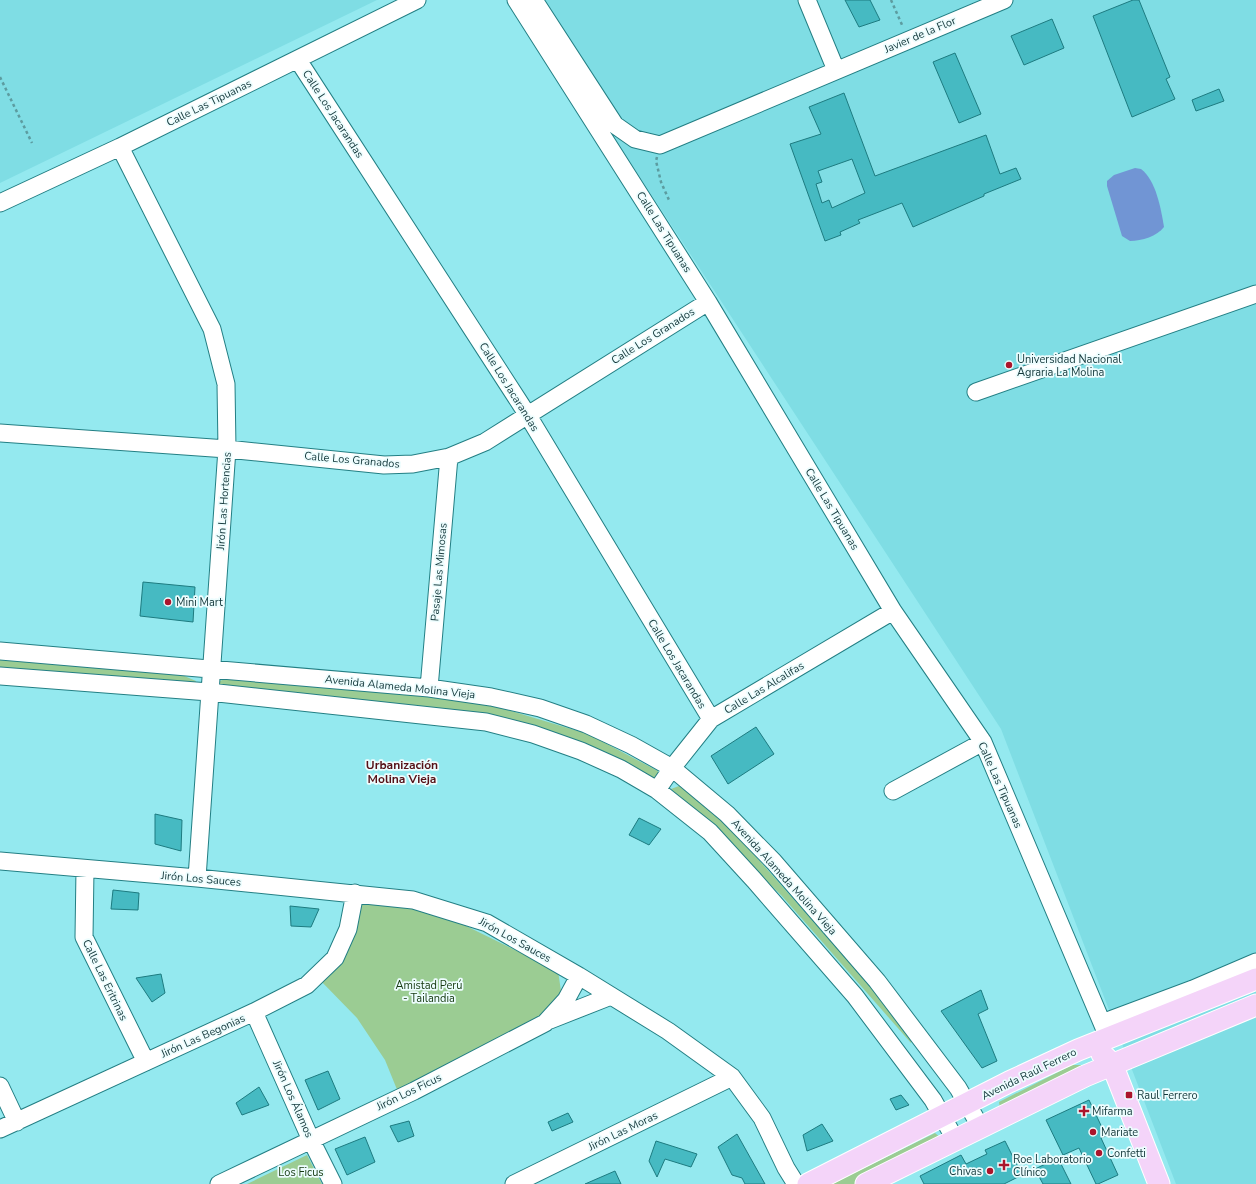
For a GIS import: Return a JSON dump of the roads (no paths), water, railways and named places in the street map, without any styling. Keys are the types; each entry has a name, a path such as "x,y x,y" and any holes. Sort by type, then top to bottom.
{"main road":[{"name":"Avenida Raúl Ferrero","path":"808,1184 943,1117 1009,1082 1078,1050 1106,1030 1256,979"},
{"path":"866,1184 980,1126 1106,1067 1256,1005"},
{"path":"1078,1050 1099,1052 1108,1059 1106,1067 1146,1184"},
{"path":"1106,1067 1159,1184"},
{"path":"1009,1082 995,1095 993,1100 996,1109 1001,1112 1011,1111"}],"street":[{"name":"Calle Las Tipuanas","path":"0,203 120,147 417,0"},
{"name":"Calle Las Tipuanas","path":"516,0 708,302 893,611 983,742 1106,1030"},
{"name":"Javier de la Flor","path":"534,0 616,125 635,139 660,145 1004,0"},
{"path":"807,0 836,70"},
{"name":"Calle Los Jacarandas","path":"298,60 527,414 711,720"},
{"name":"Jirón Las Hortencias","path":"120,147 212,329 226,384 227,450 197,878"},
{"path":"976,392 1256,294"},
{"name":"Calle Los Granados","path":"0,433 227,450 384,465 413,464 449,457 485,442 527,414 708,302"},
{"name":"Pasaje Las Mimosas","path":"429,688 449,457"},
{"name":"Calle Las Alcalifas","path":"657,790 672,768 711,720 893,611"},
{"name":"Avenida Alameda Molina Vieja","path":"0,651 429,688 491,697 540,708 586,724 631,745 672,768 727,814 774,862 877,981 926,1044 967,1104 980,1126"},
{"path":"0,676 209,692 486,722 533,734 581,751 621,769 657,790 710,832 754,880 855,996 943,1117 955,1140"},
{"path":"893,791 983,742"},
{"name":"Jirón Los Sauces","path":"0,861 197,878 414,900 466,915 487,923 579,976 668,1031 732,1078 762,1118 786,1168 796,1184"},
{"name":"Calle Las Eritrinas","path":"85,869 84,937 146,1062"},
{"name":"Jirón Las Begonias","path":"0,1129 254,1012 307,985 335,958 348,929 355,893"},
{"path":"1106,1030 1193,989 1256,962"},
{"name":"Jirón Los Ficus","path":"219,1184 414,1091 545,1023 566,1000 579,976"},
{"path":"545,1023 611,996"},
{"name":"Jirón Los Álamos","path":"254,1012 311,1140 333,1184"},
{"path":"902,1059 926,1044"},
{"name":"Jirón Las Moras","path":"514,1184 732,1078"},
{"path":"0,1086 17,1122"}],"place":[{"name":"Universidad Nacional Agraria La Molina","path":"1009,365"},
{"name":"Mini Mart","path":"168,602"},
{"name":"Raul Ferrero","path":"1129,1095"},
{"name":"Mifarma","path":"1084,1111"},
{"name":"Mariate","path":"1093,1132"},
{"name":"Confetti","path":"1099,1153"},
{"name":"Roe Laboratorio Clínico","path":"1004,1165"},
{"name":"Chivas","path":"990,1171"}],"district":[{"name":"Urbanización Molina Vieja","path":"402,772"}],"park label":[{"name":"Amistad Perú - Tailandia","path":"429,991"},
{"name":"Los Ficus","path":"301,1172"}]}
